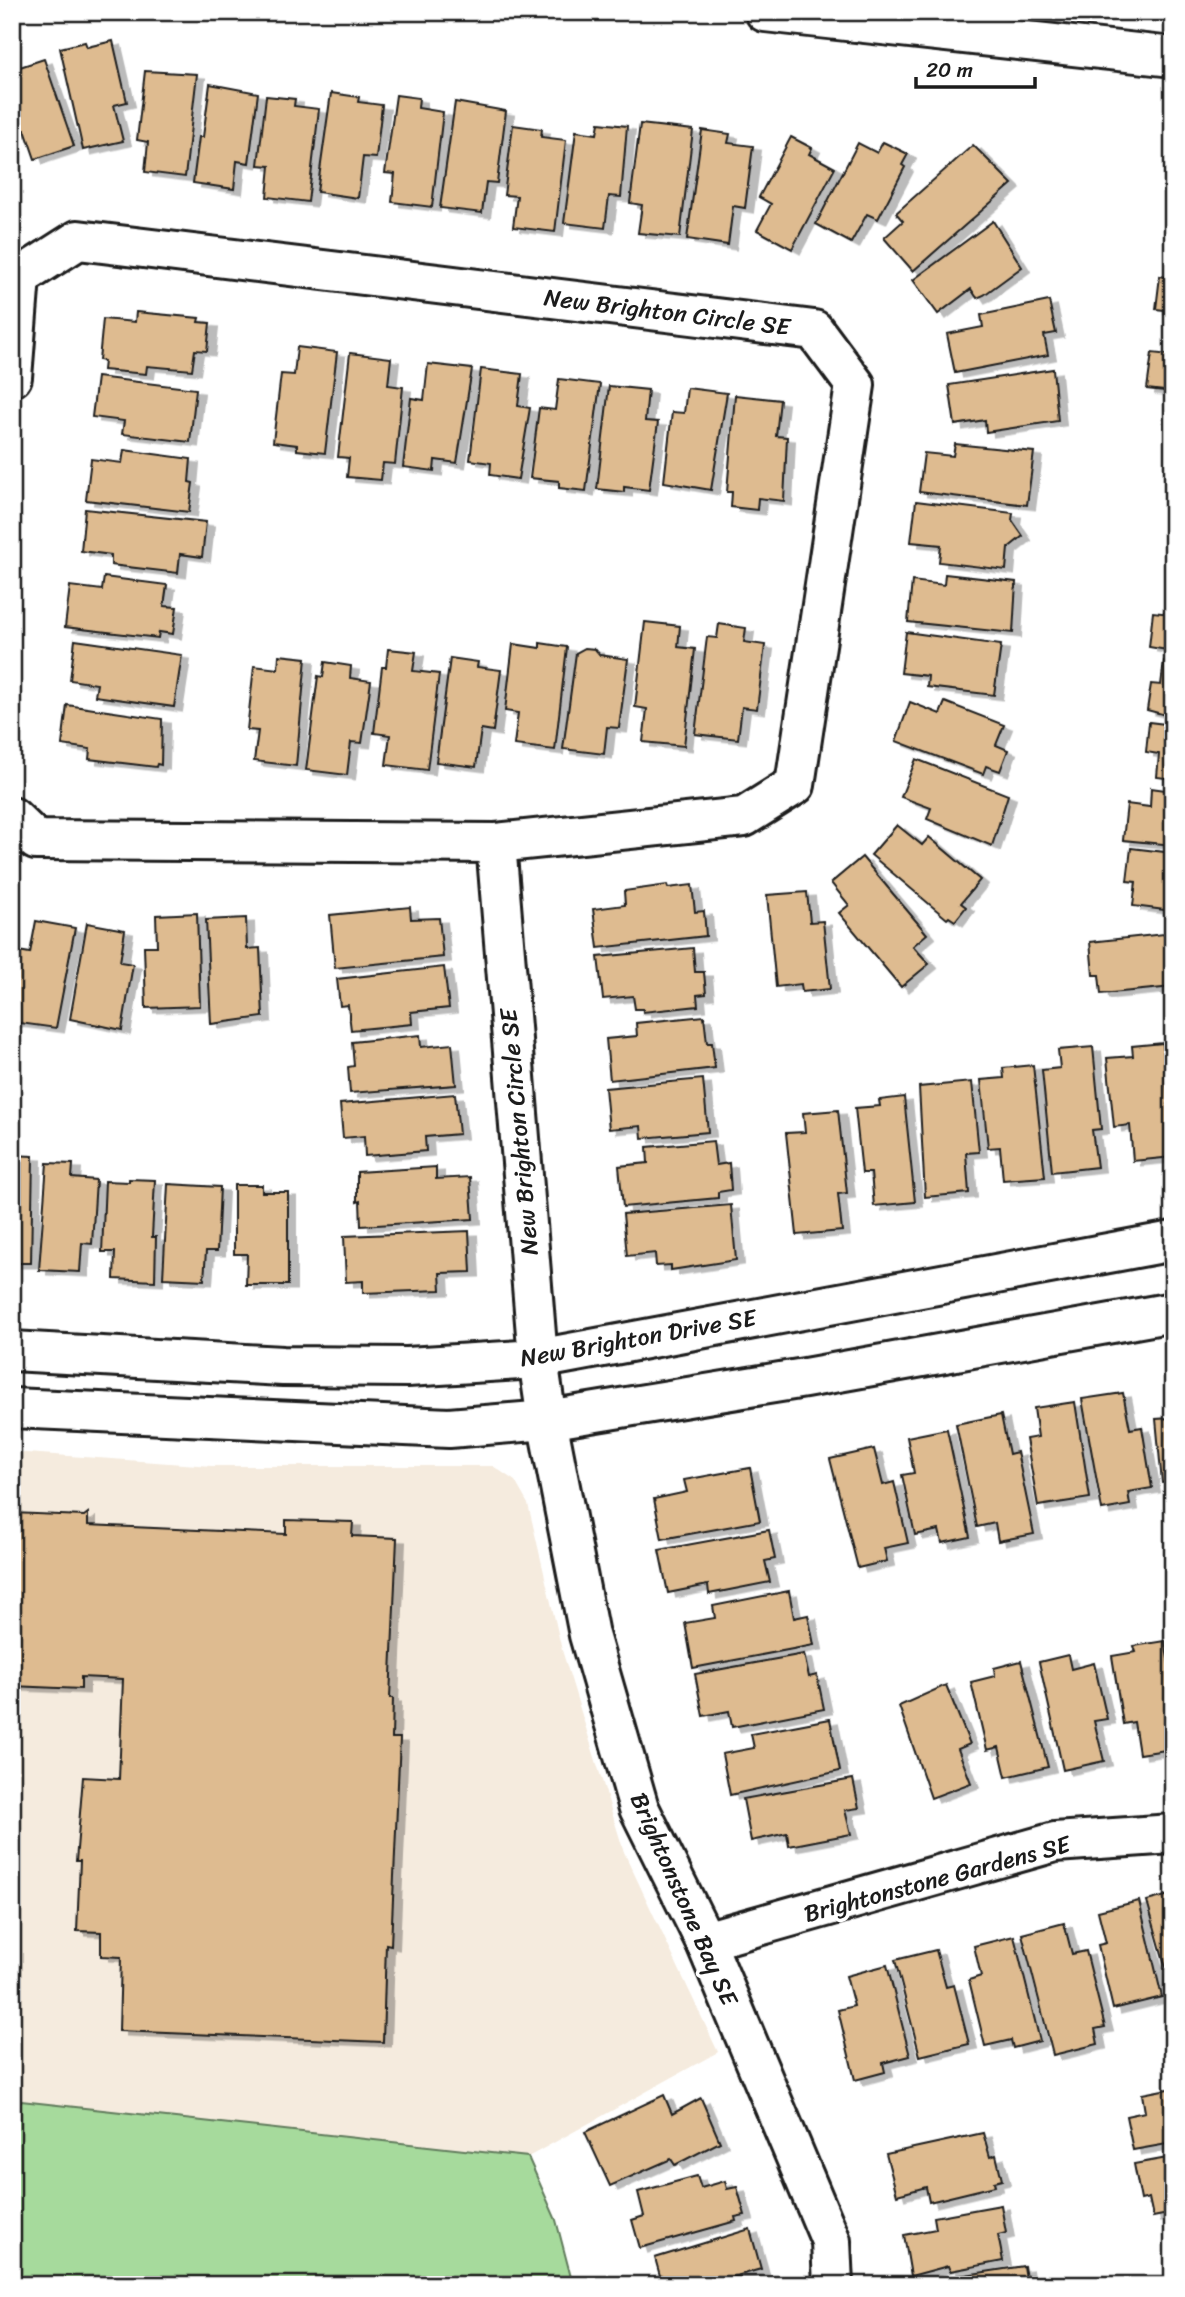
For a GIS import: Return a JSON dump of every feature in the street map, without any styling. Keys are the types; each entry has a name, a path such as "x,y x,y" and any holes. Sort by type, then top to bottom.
{"street":[{"path":"765,12 1173,57"},
{"name":"New Brighton Circle SE","path":"12,377 20,277 78,240 814,330 855,385 795,785 744,817 496,843 36,840 12,817"},
{"name":"New Brighton Circle SE","path":"496,843 538,1359 547,1420"},
{"name":"New Brighton Drive SE","path":"12,1351 283,1366 407,1367 538,1359 1173,1241"},
{"path":"12,1408 449,1428 547,1420 805,1378 1173,1311"},
{"name":"Brightonstone Bay SE","path":"547,1420 589,1635 639,1808 705,1941 831,2241 834,2285"},
{"name":"Brightonstone Gardens SE","path":"705,1941 1055,1842 1173,1835"}],"shaded area":[{"path":"12,1452 212,1466 493,1466 515,1481 528,1504 562,1650 624,1852 718,2052 528,2157 12,2100"}],"green space":[{"path":"12,2100 528,2157 556,2220 573,2285 12,2285"}],"building":[{"path":"113,41 127,102 114,105 123,141 83,150 60,48 85,42 87,47"},
{"path":"44,59 74,146 35,159 25,130 12,133 12,63 18,61 20,67"},
{"path":"145,71 197,74 185,177 145,172 148,142 137,140"},
{"path":"210,84 258,93 249,163 237,161 234,189 193,183"},
{"path":"331,93 359,97 358,102 382,105 376,158 363,157 358,198 317,192"},
{"path":"396,95 419,98 418,108 443,112 432,207 392,202 395,174 385,173"},
{"path":"266,96 295,99 294,106 319,109 308,202 267,197 270,166 258,165"},
{"path":"455,102 506,111 497,183 486,182 482,213 440,208"},
{"path":"599,123 627,126 621,197 609,196 605,228 564,223 576,131 597,134"},
{"path":"640,124 693,130 680,237 638,233 642,205 630,203"},
{"path":"513,125 542,129 541,137 566,140 555,232 513,227 517,196 504,195"},
{"path":"702,130 730,134 728,143 753,146 745,208 733,206 728,245 687,239"},
{"path":"791,137 812,148 809,154 835,168 792,249 757,230 771,204 759,197"},
{"path":"883,142 908,154 902,165 905,167 878,219 867,214 851,243 816,224 858,143 877,153"},
{"path":"973,145 1012,184 913,271 884,238 903,221 896,213"},
{"path":"993,221 1022,267 984,295 977,298 971,289 938,314 913,280"},
{"path":"1160,276 1173,278 1173,311 1156,309"},
{"path":"1049,301 1056,333 1044,335 1048,355 955,373 947,334 983,327 981,315"},
{"path":"136,312 199,318 198,322 210,323 207,351 195,350 192,370 147,366 146,374 103,370 104,361 99,360 103,319 135,322"},
{"path":"1172,338 1173,392 1147,389 1152,353 1170,355"},
{"path":"297,347 337,352 325,453 297,450 297,445 273,442 281,374 294,375"},
{"path":"350,353 391,358 388,385 403,387 395,464 383,463 381,480 347,477 349,458 338,457"},
{"path":"428,364 472,369 457,463 435,460 434,471 403,467 411,398 424,400"},
{"path":"481,369 522,374 518,406 530,408 518,479 490,475 491,463 470,460"},
{"path":"1053,369 1058,421 986,432 985,420 955,425 949,385"},
{"path":"97,377 196,389 190,442 122,434 124,421 92,417"},
{"path":"559,379 600,384 586,491 559,488 559,481 530,478 539,408 555,410"},
{"path":"609,386 648,390 645,421 658,422 649,490 624,487 624,492 597,489"},
{"path":"687,388 727,393 711,490 664,482 672,412 684,413"},
{"path":"735,395 780,400 776,436 787,437 784,501 758,498 757,510 731,507 732,492 727,492"},
{"path":"955,444 1034,452 1027,505 919,492 924,453 953,456"},
{"path":"124,450 191,459 189,482 193,483 189,512 86,500 91,459 122,463"},
{"path":"916,501 1013,513 1012,520 1023,536 1008,548 1006,570 939,562 941,545 911,542"},
{"path":"85,509 206,522 202,557 180,554 178,573 111,565 111,555 81,551"},
{"path":"945,574 1016,582 1013,633 908,622 912,581 944,585"},
{"path":"104,577 167,585 164,606 177,607 173,634 159,632 158,638 65,627 70,586 102,590"},
{"path":"1173,602 1173,651 1149,647 1153,612 1171,614"},
{"path":"645,622 680,626 678,647 695,649 684,746 643,742 647,709 635,707"},
{"path":"719,624 746,628 744,642 765,645 757,709 742,707 738,739 695,734 707,637 717,638"},
{"path":"906,632 1001,645 994,695 927,687 928,676 901,673"},
{"path":"75,640 182,655 174,707 95,696 97,684 70,680"},
{"path":"540,643 567,647 555,750 514,745 518,713 505,711 513,644 540,648"},
{"path":"585,648 595,649 600,655 628,659 619,728 607,727 604,754 563,749 576,653"},
{"path":"388,649 416,652 413,671 439,674 427,770 386,765 390,735 374,733 382,667 386,667"},
{"path":"279,655 306,658 296,766 254,761 258,731 247,730 254,666 278,669"},
{"path":"450,658 478,662 477,667 501,670 493,731 481,729 476,767 436,762"},
{"path":"1164,661 1173,662 1173,717 1147,710 1151,684 1161,685"},
{"path":"325,662 351,666 350,678 371,681 362,743 351,742 347,775 306,770 318,676 323,677"},
{"path":"910,702 940,714 945,702 1004,725 996,745 1008,750 1000,771 986,766 983,774 896,741"},
{"path":"67,705 162,719 161,765 157,764 156,767 89,759 90,749 62,745"},
{"path":"1149,722 1173,725 1173,779 1157,777 1159,754 1146,752"},
{"path":"916,759 1008,795 992,846 927,819 931,808 901,797"},
{"path":"1151,788 1173,791 1173,845 1123,840 1127,804 1150,807"},
{"path":"897,825 922,845 929,837 980,880 961,903 966,907 955,921 949,917 947,919 871,855"},
{"path":"1131,848 1173,853 1173,911 1133,906 1136,882 1127,881"},
{"path":"862,857 927,934 913,946 929,964 901,987 839,913 849,905 831,883"},
{"path":"667,885 668,888 692,885 695,912 704,911 706,936 598,948 593,909 625,905 624,891"},
{"path":"807,892 810,922 823,921 830,989 802,992 801,984 776,987 767,895"},
{"path":"410,907 411,919 439,918 443,957 335,968 330,915"},
{"path":"197,913 200,1006 146,1008 144,946 157,946 156,915"},
{"path":"246,918 247,949 260,948 263,1017 211,1024 206,920"},
{"path":"36,921 75,928 56,1028 12,1022 12,983 18,951 30,953"},
{"path":"87,923 125,930 120,962 133,964 122,1030 70,1019"},
{"path":"1173,933 1173,987 1101,994 1099,975 1093,975 1090,942"},
{"path":"693,948 695,972 704,972 706,994 697,995 698,1006 643,1012 643,1009 635,1009 633,996 603,999 598,957"},
{"path":"444,967 449,1008 411,1012 412,1024 351,1030 348,1005 340,1006 337,979"},
{"path":"704,1016 707,1043 712,1043 715,1068 610,1080 606,1039 637,1036 636,1023"},
{"path":"420,1035 421,1047 452,1044 456,1085 350,1093 348,1067 354,1066 352,1042"},
{"path":"1163,1043 1173,1157 1133,1161 1130,1125 1114,1127 1107,1058 1133,1056 1132,1046"},
{"path":"1093,1047 1101,1129 1092,1130 1097,1167 1052,1172 1042,1070 1060,1068 1058,1050"},
{"path":"1033,1065 1045,1177 1003,1180 1000,1147 988,1148 981,1080 1004,1078 1003,1068"},
{"path":"703,1079 708,1132 642,1138 641,1126 609,1129 605,1088"},
{"path":"972,1082 979,1152 966,1153 969,1193 925,1197 919,1087"},
{"path":"455,1094 459,1134 425,1137 426,1151 365,1156 364,1136 343,1138 340,1104"},
{"path":"904,1097 915,1202 874,1206 871,1173 862,1173 855,1108 880,1106 879,1100"},
{"path":"838,1110 847,1193 838,1194 842,1231 797,1235 786,1133 805,1132 803,1113"},
{"path":"713,1141 716,1165 729,1163 731,1190 718,1192 718,1198 623,1207 619,1166 648,1163 647,1147"},
{"path":"12,1155 33,1156 31,1263 12,1263"},
{"path":"47,1163 73,1164 72,1178 96,1180 92,1244 82,1243 80,1272 39,1270"},
{"path":"436,1167 436,1179 470,1177 473,1219 361,1226 360,1201 357,1202 357,1172"},
{"path":"129,1179 155,1180 152,1237 156,1237 155,1281 114,1279 115,1252 102,1252 105,1181 129,1182"},
{"path":"168,1184 220,1187 217,1251 206,1251 204,1280 163,1278"},
{"path":"234,1185 262,1185 262,1192 288,1192 288,1285 246,1285 247,1254 234,1254"},
{"path":"731,1205 736,1260 671,1270 671,1265 656,1266 655,1253 627,1256 623,1214"},
{"path":"469,1231 471,1272 440,1273 441,1290 363,1293 363,1281 346,1282 344,1236"},
{"path":"1166,1387 1173,1387 1173,1482 1162,1483 1156,1419 1170,1418"},
{"path":"1123,1393 1130,1429 1142,1427 1152,1488 1128,1492 1130,1505 1102,1510 1082,1399"},
{"path":"1075,1402 1090,1498 1038,1506 1026,1439 1038,1437 1034,1408"},
{"path":"1001,1415 1009,1454 1017,1452 1034,1534 998,1541 995,1523 977,1527 956,1424"},
{"path":"947,1429 970,1537 942,1543 939,1530 915,1535 902,1475 914,1473 907,1437"},
{"path":"874,1449 883,1485 894,1482 908,1543 884,1548 887,1561 858,1568 830,1459"},
{"path":"750,1468 760,1521 662,1539 654,1499 687,1492 684,1480"},
{"path":"12,1513 84,1516 88,1513 88,1525 286,1534 286,1520 353,1522 352,1536 397,1538 390,1698 393,1698 392,1738 400,1738 391,1945 386,1944 383,2042 119,2031 121,1957 101,1956 101,1932 77,1931 80,1861 76,1861 83,1777 119,1779 123,1679 81,1677 81,1689 12,1686"},
{"path":"769,1530 775,1559 765,1561 770,1582 709,1594 708,1585 668,1593 659,1550"},
{"path":"789,1591 794,1618 808,1615 814,1645 693,1668 685,1623 715,1618 713,1606"},
{"path":"1165,1641 1173,1689 1173,1749 1139,1754 1134,1722 1123,1724 1112,1656 1136,1652 1134,1646"},
{"path":"804,1654 809,1677 817,1675 824,1709 732,1727 729,1711 703,1716 695,1674"},
{"path":"1068,1655 1071,1669 1094,1663 1107,1719 1094,1721 1104,1761 1063,1770 1039,1662"},
{"path":"1021,1661 1048,1767 1006,1777 999,1747 987,1750 971,1682 995,1676 994,1668"},
{"path":"946,1685 970,1744 958,1749 971,1783 931,1798 899,1706"},
{"path":"830,1719 840,1771 730,1795 722,1754 754,1748 751,1734"},
{"path":"853,1779 859,1808 845,1810 851,1834 789,1846 787,1833 751,1841 743,1799"},
{"path":"1173,1894 1173,1993 1147,1901"},
{"path":"1139,1901 1162,1997 1113,2009 1098,1945 1106,1943 1098,1911"},
{"path":"1064,1923 1072,1954 1086,1951 1105,2027 1095,2029 1098,2044 1053,2055 1022,1934"},
{"path":"1014,1936 1040,2041 1013,2048 1011,2040 985,2046 969,1980 981,1976 974,1946"},
{"path":"936,1950 946,1987 954,1985 969,2044 920,2056 895,1960"},
{"path":"887,1965 910,2056 883,2063 885,2072 855,2080 838,2010 854,2006 846,1976"},
{"path":"1173,2088 1173,2143 1133,2150 1126,2116 1145,2112 1142,2094"},
{"path":"664,2095 672,2114 701,2098 720,2142 675,2165 671,2159 610,2186 585,2132"},
{"path":"983,2133 990,2157 996,2155 1002,2180 994,2182 995,2186 929,2202 926,2187 897,2195 886,2154"},
{"path":"1173,2157 1173,2213 1153,2217 1149,2198 1141,2200 1134,2164"},
{"path":"697,2176 701,2188 725,2181 727,2189 737,2187 745,2215 735,2217 736,2221 640,2248 632,2220 644,2216 638,2192"},
{"path":"1001,2205 1006,2233 998,2235 1003,2261 950,2271 948,2266 911,2276 904,2235 936,2229 934,2217"},
{"path":"750,2229 761,2269 726,2279 728,2285 659,2285 662,2283 655,2258"},
{"path":"1024,2266 1027,2285 913,2285 913,2283"}]}
